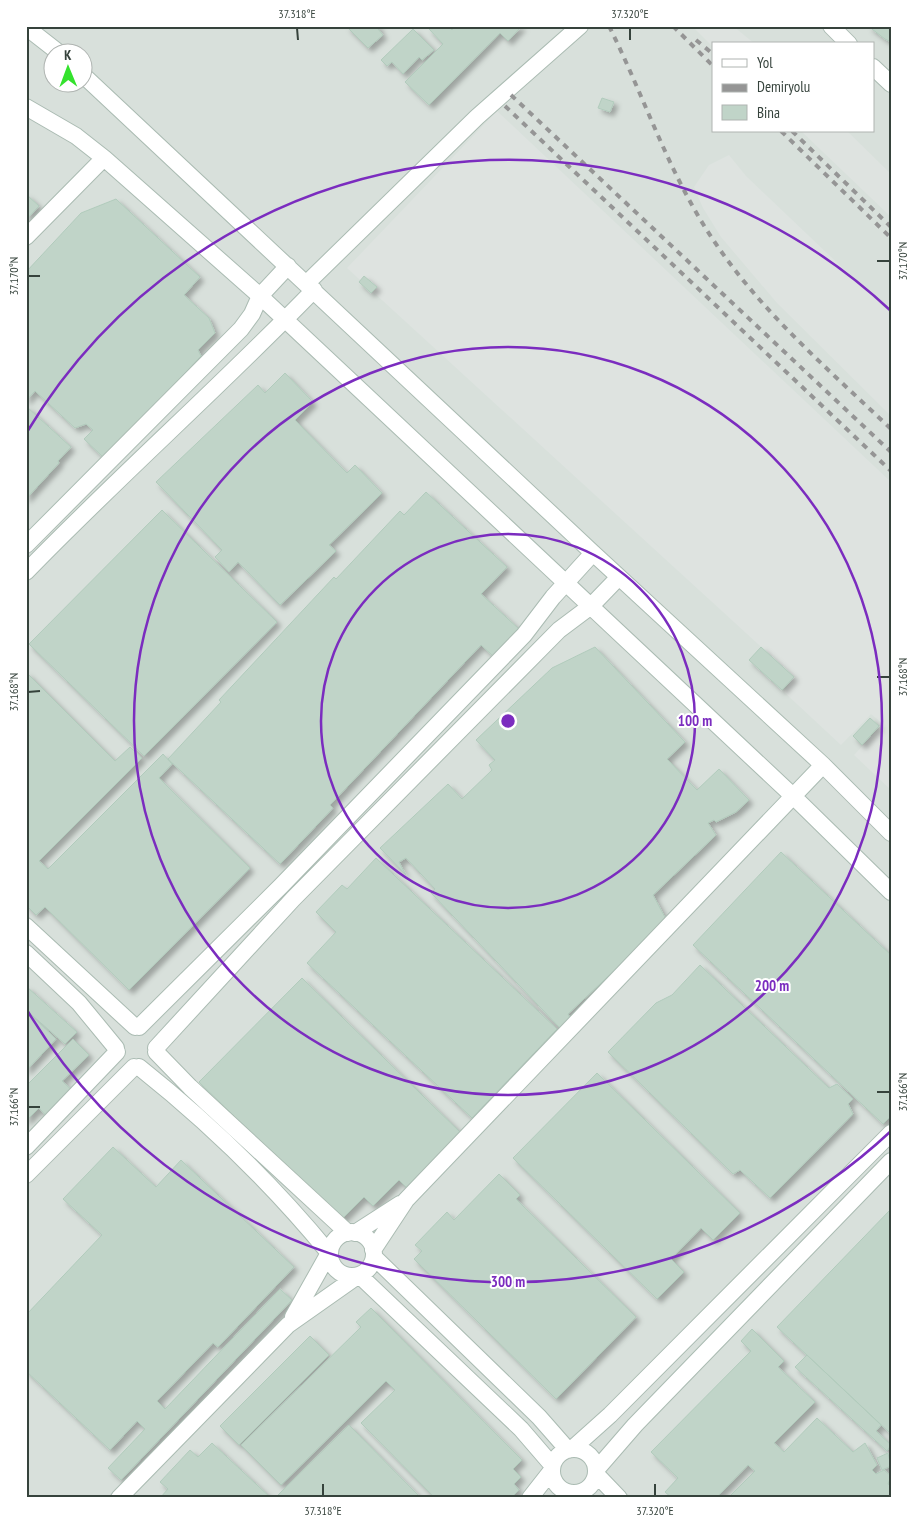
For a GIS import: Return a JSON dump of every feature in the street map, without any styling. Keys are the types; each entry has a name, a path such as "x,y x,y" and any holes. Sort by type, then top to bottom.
{"street":[{"path":"26,572 74,523 285,320 311,287 477,117 580,26"},
{"path":"830,26 847,42"},
{"path":"26,27 45,42"},
{"path":"874,68 891,84"},
{"path":"92,83 593,553 824,765 891,833"},
{"path":"26,107 76,136 104,158 260,296 794,797 891,892"},
{"path":"26,237 104,158"},
{"path":"26,545 240,329 252,314 260,296 288,266"},
{"path":"61,510 74,523"},
{"path":"26,1147 116,1050 117,1042 124,1031 137,1027 281,886 524,635 593,553"},
{"path":"26,1175 136,1067 150,1062 156,1050 293,899 559,630 591,606 619,577"},
{"path":"119,1498 288,1325 368,1269 373,1253 406,1200 824,765"},
{"path":"281,886 293,899"},
{"path":"26,926 137,1027 150,1032 156,1050 190,1087 351,1233 366,1238 373,1253 570,1449 588,1455 596,1472 619,1498"},
{"path":"26,954 79,1004 116,1050 121,1061 136,1067 178,1098 298,1215 329,1253 336,1270 343,1275 359,1275 521,1429 552,1467 555,1483 573,1495 590,1486 596,1472 634,1425 891,1161"},
{"path":"530,1498 561,1453 570,1449 610,1415 891,1133"},
{"path":"288,1325 334,1241 406,1200"}],"shaded area":[{"path":"26,26 891,26 891,1498 26,1498"},
{"path":"692,26 733,26 753,42 712,42 712,46"},
{"path":"497,111 891,482 891,790 854,755 883,724 871,714 841,745 784,692 794,677 347,268"},
{"path":"802,132 848,132 891,174 891,217"},
{"path":"729,155 746,176 891,314 891,416 777,303 721,237 703,208 694,187 709,165"}],"building":[{"path":"346,26 380,26 378,29 383,35 368,48"},
{"path":"432,26 448,26 452,30 455,26 522,26 508,41 500,33 429,105 405,82 443,44 429,29"},
{"path":"868,26 891,26 891,42 885,39"},
{"path":"413,29 434,50 422,60 419,57 403,74 392,62 387,66 381,60"},
{"path":"602,98 614,102 610,112 598,108"},
{"path":"26,194 39,206 26,220"},
{"path":"116,199 200,277 184,295 209,318 215,333 198,350 201,356 105,459 84,439 93,430 86,424 75,428 35,391 26,401 26,272 81,213"},
{"path":"364,276 377,287 371,293 359,282"},
{"path":"285,373 313,402 295,420 347,473 355,465 382,493 329,545 336,551 280,605 238,562 229,572 215,557 222,550 156,482 258,385 265,393"},
{"path":"26,406 71,447 26,499"},
{"path":"426,492 507,567 481,594 519,629 494,657 481,645 330,805 333,808 280,864 168,759 221,702 219,700 334,577 336,579 400,511 404,515"},
{"path":"162,510 277,622 144,756 29,644"},
{"path":"595,647 685,742 667,759 697,790 719,769 749,800 736,812 716,822 714,820 708,823 716,835 653,895 667,921 568,1014 570,1018 560,1028 431,893 435,889 406,858 399,862 406,875 380,848 448,784 462,799 492,770 489,765 495,760 476,740 552,668"},
{"path":"761,647 794,677 782,690 749,660"},
{"path":"26,672 115,761 130,747 142,758 39,861 48,869 163,754 172,764 159,778 250,868 129,990 45,907 36,915 26,905"},
{"path":"870,718 879,726 862,745 853,736"},
{"path":"781,852 891,955 891,1116 883,1124 693,945"},
{"path":"376,858 557,1029 472,1118 307,963 336,932 316,912 342,885 347,889"},
{"path":"700,965 829,1088 837,1084 853,1099 848,1104 853,1114 770,1198 740,1170 733,1174 608,1052 656,1003 672,995"},
{"path":"302,978 462,1134 408,1189 399,1180 373,1206 364,1197 341,1220 199,1082"},
{"path":"26,986 77,1032 65,1044 26,1010"},
{"path":"26,1010 56,1039 26,1071"},
{"path":"73,1039 89,1055 62,1081 76,1094 50,1120 39,1108 26,1121 26,1086"},
{"path":"597,1073 740,1213 713,1240 701,1228 671,1259 684,1272 657,1299 513,1158"},
{"path":"113,1147 156,1187 181,1160 294,1267 218,1347 213,1343 157,1401 165,1409 280,1289 292,1300 121,1480 108,1468 145,1429 137,1421 110,1450 26,1371 26,1315 102,1235 63,1199"},
{"path":"499,1174 520,1195 516,1199 636,1317 556,1399 414,1259 422,1251 415,1245 447,1212 454,1220"},
{"path":"891,1209 891,1434 777,1327"},
{"path":"371,1308 522,1460 513,1469 521,1477 514,1484 519,1490 511,1498 435,1498 361,1423 395,1390 386,1381 281,1485 241,1445 361,1327 356,1322"},
{"path":"752,1329 784,1361 778,1367 815,1402 774,1443 784,1452 817,1418 853,1452 865,1443 877,1465 872,1470 876,1474 884,1470 891,1476 888,1484 891,1487 891,1498 728,1498 755,1471 748,1465 716,1498 672,1498 665,1492 678,1478 651,1452 751,1351 741,1341"},
{"path":"310,1336 329,1355 239,1445 220,1426"},
{"path":"807,1355 881,1425 876,1431 891,1445 887,1451 795,1367"},
{"path":"349,1425 421,1498 281,1498 278,1495"},
{"path":"212,1443 271,1498 160,1498 168,1489 160,1482 190,1450 198,1457"},
{"path":"888,1453 891,1466 882,1470 877,1458"}],"railway":[{"path":"609,26 682,187 712,238 731,265 773,315 891,429"},
{"path":"673,26 712,65"},
{"path":"696,40 712,53"},
{"path":"511,95 891,452"},
{"path":"505,106 891,471"},
{"path":"782,132 891,238"},
{"path":"793,132 891,227"}]}
